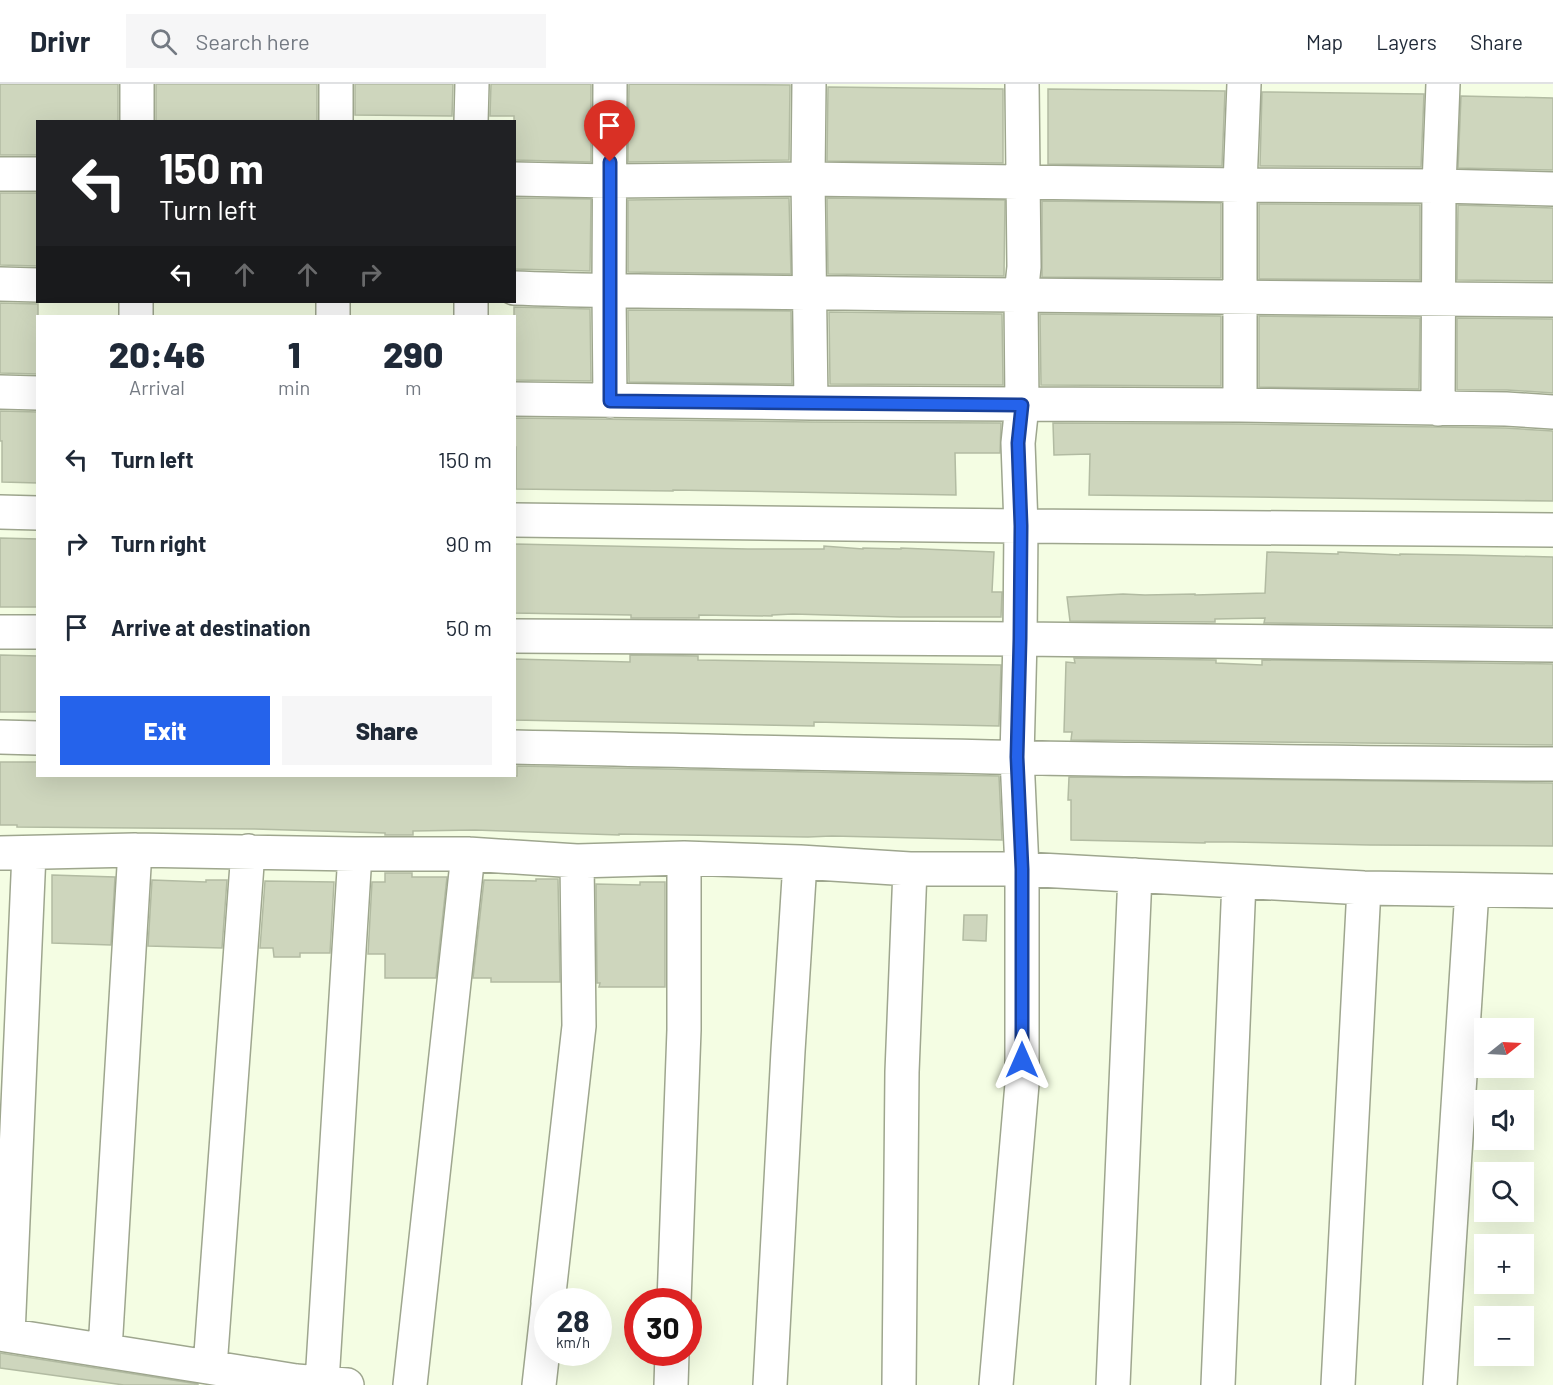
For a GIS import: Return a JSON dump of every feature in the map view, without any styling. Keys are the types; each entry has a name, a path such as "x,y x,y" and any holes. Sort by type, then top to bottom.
{"street":[{"path":"137,84 137,120"},
{"path":"336,84 336,120"},
{"path":"471,120 472,84"},
{"path":"610,84 610,401"},
{"path":"809,84 811,403"},
{"path":"996,1385 1022,1084 1022,869 1017,757 1021,526 1018,443 1022,405 1021,295 1024,267 1022,84"},
{"path":"1240,405 1240,185 1244,84"},
{"path":"1438,409 1439,186 1443,84"},
{"path":"0,174 36,174"},
{"path":"516,179 1024,181 1553,189"},
{"path":"0,284 36,285"},
{"path":"516,288 609,291 1553,300"},
{"path":"0,392 36,393"},
{"path":"516,399 1240,405 1506,409 1553,412"},
{"path":"0,512 36,513"},
{"path":"516,520 1553,530"},
{"path":"0,632 36,632"},
{"path":"516,636 1553,645"},
{"path":"0,737 36,738"},
{"path":"516,747 1429,764 1553,764"},
{"path":"105,1350 135,850"},
{"path":"355,854 335,1384 296,1381 4,1334 15,853 135,850 468,854 577,861 684,858 910,869 1022,869 1364,888 1553,891"},
{"path":"210,1367 248,851"},
{"path":"410,1385 468,854"},
{"path":"675,1288 684,1030 684,858"},
{"path":"550,1288 579,1026 577,861"},
{"path":"770,1385 800,862"},
{"path":"899,1385 902,1072 910,869"},
{"path":"1113,1385 1136,875"},
{"path":"1218,1385 1239,881"},
{"path":"1338,1385 1364,888"},
{"path":"1440,1385 1472,890"},
{"path":"539,1385 541,1366"},
{"path":"671,1385 672,1366"}],"building":[{"path":"0,84 118,84 118,120 36,120 36,155 0,155"},
{"path":"156,84 317,84 317,120 156,120"},
{"path":"355,84 453,84 452,116 355,115"},
{"path":"491,84 591,84 591,162 516,160 516,120 514,116 490,116"},
{"path":"629,84 790,85 789,160 628,162"},
{"path":"828,87 1003,89 1003,163 827,161"},
{"path":"1048,89 1225,91 1222,166 1048,164"},
{"path":"1262,92 1424,94 1421,167 1260,166"},
{"path":"1461,96 1553,98 1553,170 1458,168"},
{"path":"0,193 36,193 36,266 0,265"},
{"path":"516,198 591,199 590,271 516,269"},
{"path":"789,198 791,274 628,272 628,200"},
{"path":"827,198 1005,200 1004,276 828,274"},
{"path":"1042,201 1221,203 1221,278 1042,277"},
{"path":"1259,204 1420,205 1420,280 1259,279"},
{"path":"1458,205 1553,208 1553,281 1457,280"},
{"path":"0,303 38,304 36,374 0,373"},
{"path":"514,307 590,309 591,381 516,380 516,315 514,315"},
{"path":"628,310 791,311 792,384 629,382"},
{"path":"829,312 1002,314 1003,385 830,384"},
{"path":"1040,314 1221,316 1221,386 1041,385"},
{"path":"1259,316 1420,318 1419,389 1259,387"},
{"path":"1457,318 1553,319 1553,393 1457,390"},
{"path":"0,411 36,412 36,483 2,482 2,441 0,441"},
{"path":"516,418 1001,423 1000,453 955,453 956,495 516,489"},
{"path":"1053,423 1505,428 1553,431 1553,501 1089,495 1090,454 1054,455"},
{"path":"0,538 36,539 36,607 0,607"},
{"path":"516,544 748,549 824,549 824,546 994,552 992,592 1002,592 1001,617 793,614 631,618 631,615 516,613"},
{"path":"1267,552 1553,557 1553,626 1264,623 1265,618 1215,619 1215,622 1070,621 1067,597 1123,594 1265,593"},
{"path":"0,655 36,656 36,712 0,712"},
{"path":"630,655 698,656 698,660 1001,665 999,726 814,722 814,726 516,720 516,659 630,662"},
{"path":"1074,658 1216,660 1216,663 1262,665 1262,660 1553,664 1553,745 1071,740 1072,732 1064,732 1066,662 1075,663"},
{"path":"0,762 36,762 36,777 516,777 517,766 999,776 1002,840 619,835 475,830 413,831 413,835 385,835 385,833 255,829 0,825"},
{"path":"1069,777 1553,783 1553,846 1071,840"},
{"path":"385,873 412,873 412,877 447,877 436,978 385,978 385,954 368,954 372,882 385,882"},
{"path":"52,875 115,877 111,945 52,943"},
{"path":"536,879 558,879 560,982 491,982 491,978 473,978 484,880 536,881"},
{"path":"152,880 206,882 206,880 227,880 222,948 148,946"},
{"path":"265,881 334,882 330,953 300,953 300,957 274,957 273,948 260,948"},
{"path":"640,882 665,882 665,987 599,987 600,983 597,983 596,884 640,885"},
{"path":"964,915 987,915 986,941 963,940"},
{"path":"0,1353 198,1385 124,1385 0,1368"}],"route":[{"path":"610,162 610,401 1022,405 1018,443 1021,526 1017,757 1022,869 1022,1060"}]}
